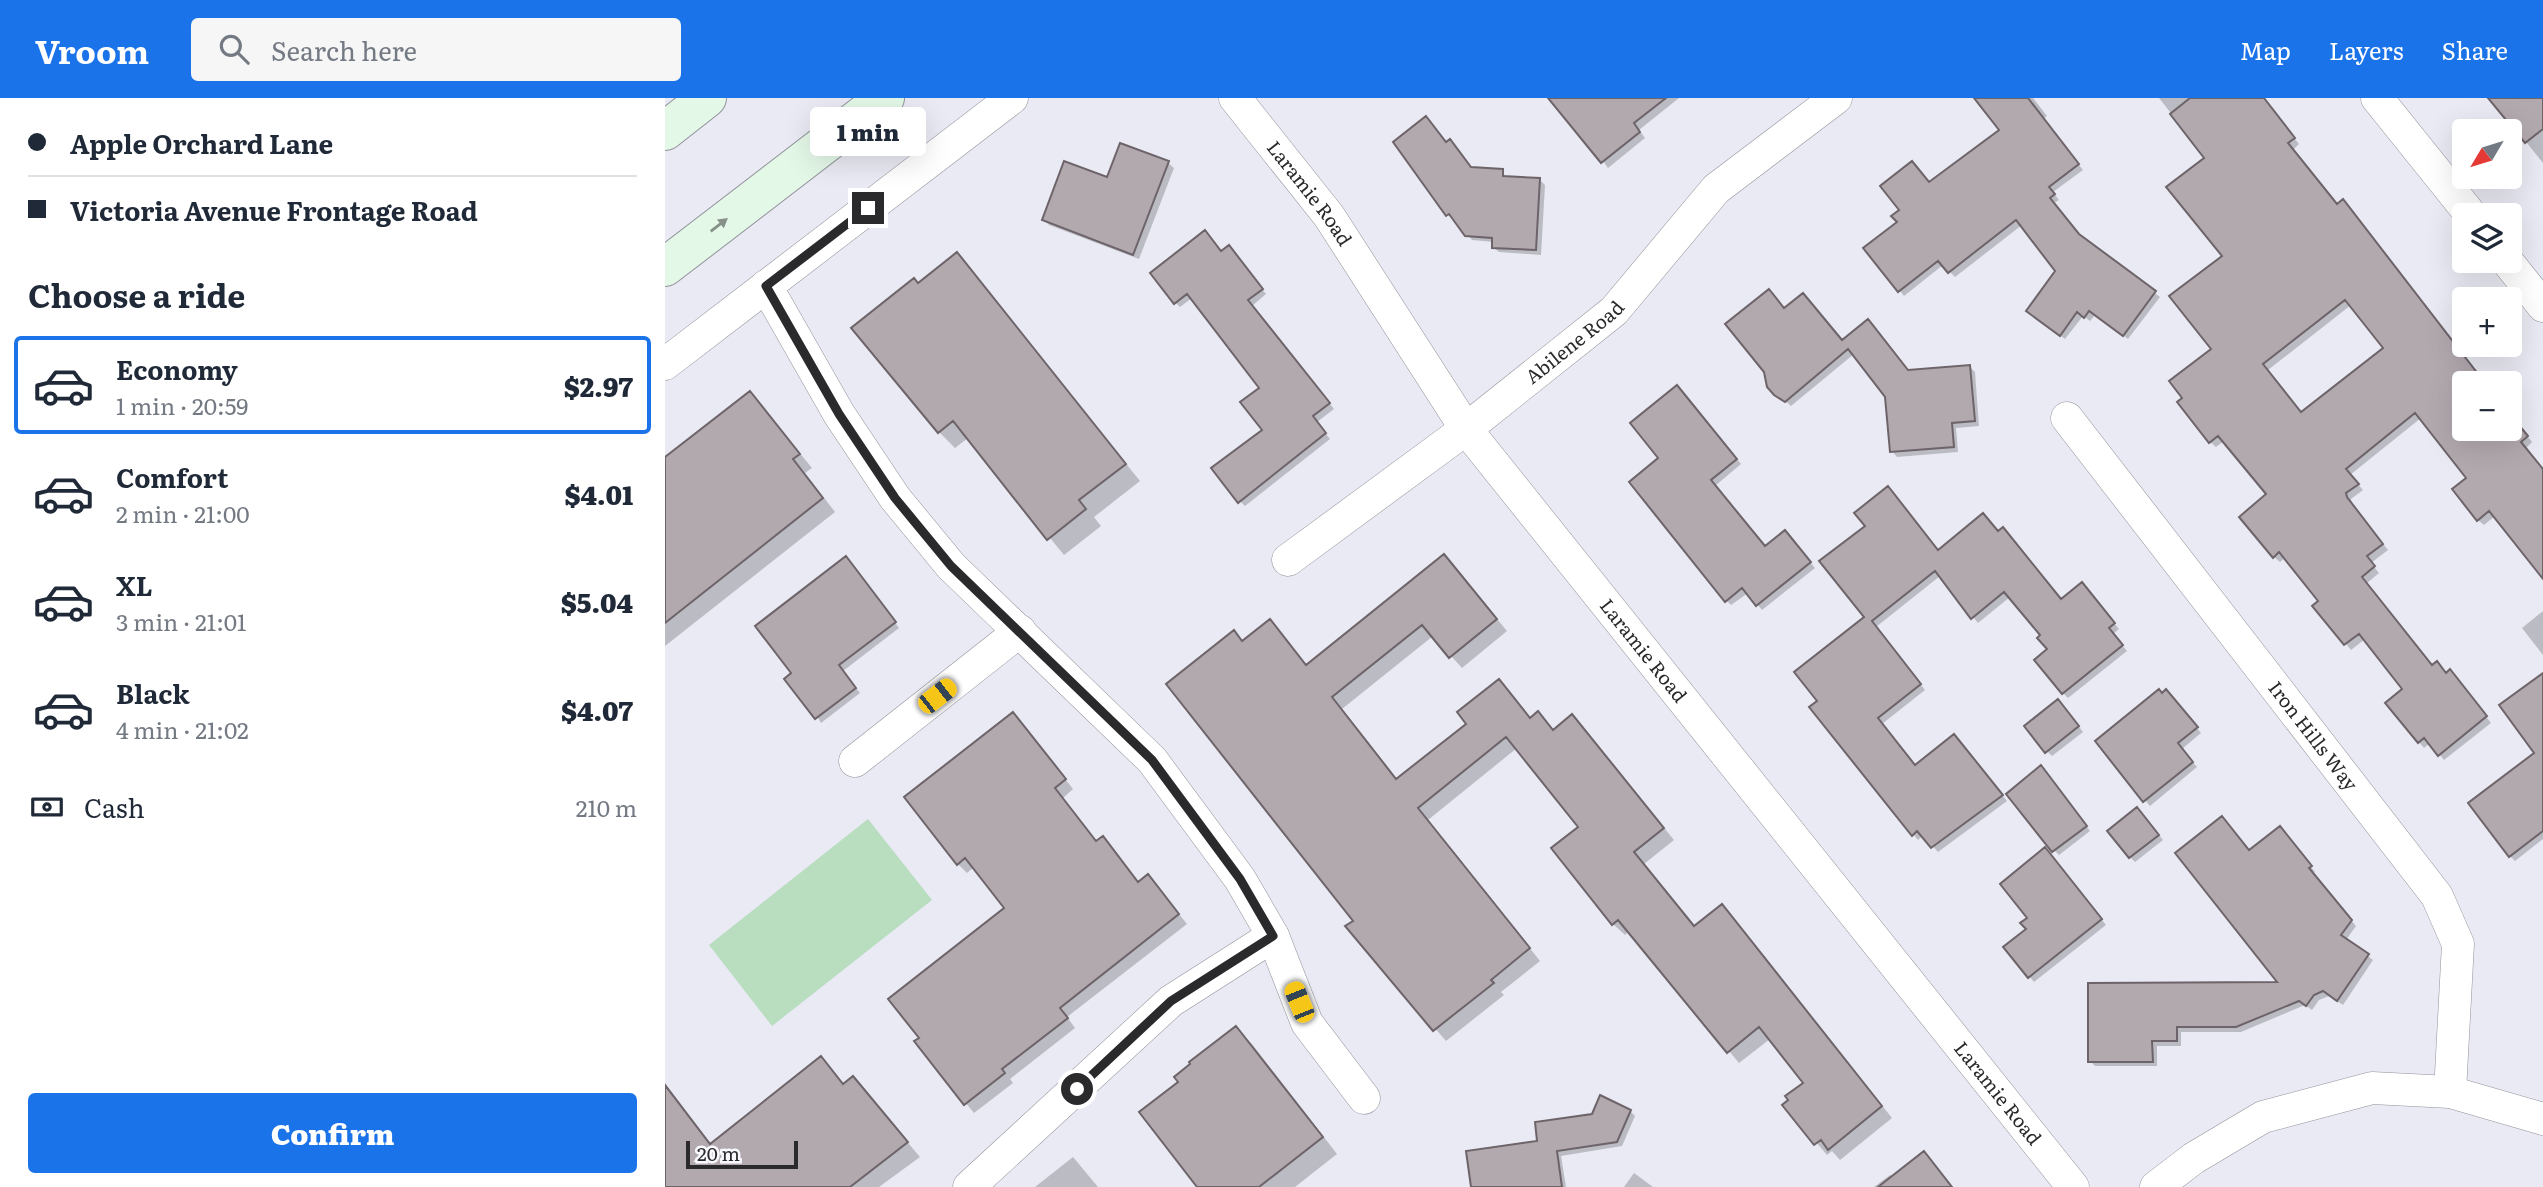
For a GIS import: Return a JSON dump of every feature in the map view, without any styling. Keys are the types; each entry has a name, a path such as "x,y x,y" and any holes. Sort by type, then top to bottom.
{"main road":[{"path":"665,131 707,98"},
{"path":"665,267 885,98"}],"street":[{"path":"665,364 1012,98"},
{"name":"Laramie Road","path":"1235,98 1329,216 1466,429 2073,1187"},
{"name":"Abilene Road","path":"1288,560 1466,429 1614,311 1716,190 1836,98"},
{"path":"2377,98 2461,203"},
{"path":"2517,273 2543,306"},
{"path":"766,286 839,414 895,498 951,566 1152,760 1240,879 1273,936 1307,1023 1364,1098"},
{"name":"Iron Hills Way","path":"2067,418 2437,897 2458,944 2450,1092"},
{"path":"855,761 1020,631"},
{"path":"969,1187 1171,1001 1273,936"},
{"path":"2156,1187 2194,1158 2263,1117 2372,1088 2450,1092 2543,1119"}],"green space":[{"path":"868,819 932,900 772,1026 709,945"}],"building":[{"path":"1548,98 1666,98 1634,123 1640,132 1601,163"},
{"path":"1974,98 2028,98 2079,164 2049,187 2055,194 2050,198 2079,234 2156,291 2123,336 2089,311 2084,318 2077,312 2060,336 2026,311 2055,271 2016,220 1948,273 1938,261 1898,292 1863,248 1897,222 1891,216 1899,210 1880,186 1912,161 1929,182 1999,130"},
{"path":"2190,98 2264,98 2295,138 2288,143 2337,204 2343,199 2452,340 2452,357 2465,357 2476,371 2452,371 2452,441 2522,441 2522,429 2528,436 2521,442 2543,469 2543,579 2489,511 2477,521 2452,489 2466,478 2415,413 2346,469 2359,484 2346,493 2347,497 2383,544 2367,556 2375,566 2362,577 2432,665 2437,661 2446,673 2450,669 2487,716 2438,756 2424,738 2418,743 2385,703 2402,689 2359,634 2344,645 2312,606 2318,601 2279,552 2273,558 2239,517 2266,494 2218,436 2209,443 2177,402 2182,398 2169,381 2211,349 2169,296 2222,256 2166,187 2204,158 2170,114","holes":["2345,300 2383,348 2301,412 2263,364"]},
{"path":"2488,98 2543,98 2543,129 2525,143 2522,139 2522,119 2505,119"},
{"path":"1426,116 1446,142 1450,139 1471,167 1503,169 1503,176 1540,178 1536,250 1492,248 1492,238 1465,236 1449,214 1446,216 1393,142"},
{"path":"1120,143 1169,161 1133,255 1042,220 1064,161 1107,177"},
{"path":"1205,230 1221,251 1229,245 1263,289 1248,300 1330,403 1313,416 1326,433 1238,503 1211,468 1262,430 1240,402 1259,388 1187,294 1174,304 1150,273"},
{"path":"957,252 1126,464 1079,500 1086,509 1047,540 953,421 938,433 851,328 914,278 918,283"},
{"path":"1769,289 1784,308 1803,293 1842,340 1868,319 1908,370 1970,365 1975,421 1952,423 1954,447 1890,452 1885,397 1848,349 1785,402 1774,395 1767,387 1764,372 1725,324"},
{"path":"1677,385 1737,459 1711,480 1765,546 1785,530 1811,562 1756,606 1742,588 1725,602 1629,482 1658,458 1630,423"},
{"path":"750,391 800,454 793,459 823,498 665,623 665,457"},
{"path":"1888,486 1938,550 1983,513 1998,531 2003,527 2061,599 2082,582 2115,623 2109,628 2123,645 2062,694 2034,660 2047,649 2037,638 2040,635 2004,592 1971,619 1935,571 1872,621 1921,684 1878,718 1915,765 1954,734 2003,795 1931,848 1917,831 1912,836 1809,707 1817,701 1794,672 1864,617 1819,561 1865,526 1854,513"},
{"path":"1444,554 1497,619 1449,658 1422,625 1332,697 1396,779 1466,724 1457,712 1499,679 1530,718 1538,711 1553,730 1572,714 1664,828 1634,852 1694,926 1722,904 1882,1106 1828,1150 1821,1140 1814,1145 1782,1105 1788,1100 1785,1096 1803,1083 1759,1027 1727,1053 1618,920 1612,925 1551,848 1578,827 1506,737 1418,808 1530,948 1491,980 1494,983 1433,1031 1345,926 1353,921 1166,684 1234,630 1242,641 1270,619 1306,665"},
{"path":"846,556 896,622 839,665 856,688 815,719 784,679 791,673 755,626"},
{"path":"2543,673 2543,831 2509,857 2468,803 2534,753 2499,705"},
{"path":"2159,689 2162,693 2166,689 2198,727 2178,743 2193,762 2143,802 2095,741"},
{"path":"2058,699 2079,726 2045,753 2024,726"},
{"path":"1013,712 1066,779 1055,788 1096,841 1103,836 1138,882 1148,874 1179,914 1060,1008 1068,1018 1002,1069 1005,1073 964,1105 914,1041 919,1038 888,999 1004,908 965,858 957,865 904,797"},
{"path":"2041,765 2087,826 2052,852 2006,794"},
{"path":"2137,807 2159,835 2129,858 2107,831"},
{"path":"2222,816 2249,850 2280,826 2312,866 2309,868 2352,920 2341,935 2369,954 2337,1001 2323,991 2314,995 2306,1006 2299,1001 2236,1027 2177,1027 2177,1041 2152,1041 2153,1062 2088,1062 2088,983 2277,982 2175,853"},
{"path":"2045,847 2102,919 2028,978 2003,947 2026,929 2020,923 2027,918 2000,884"},
{"path":"1236,1026 1323,1137 1259,1187 1197,1187 1139,1112 1178,1082 1174,1077 1190,1064 1189,1062"},
{"path":"821,1056 843,1084 853,1076 908,1142 850,1187 665,1187 665,1085 710,1144"},
{"path":"1600,1095 1631,1110 1617,1142 1557,1151 1562,1187 1471,1187 1466,1151 1537,1141 1535,1122 1592,1114"},
{"path":"1924,1151 1952,1187 1878,1187"}],"route":[{"path":"868,208 766,286 839,414 895,498 951,566 1058,666 1152,760 1240,879 1273,936 1171,1001 1077,1089"}]}
